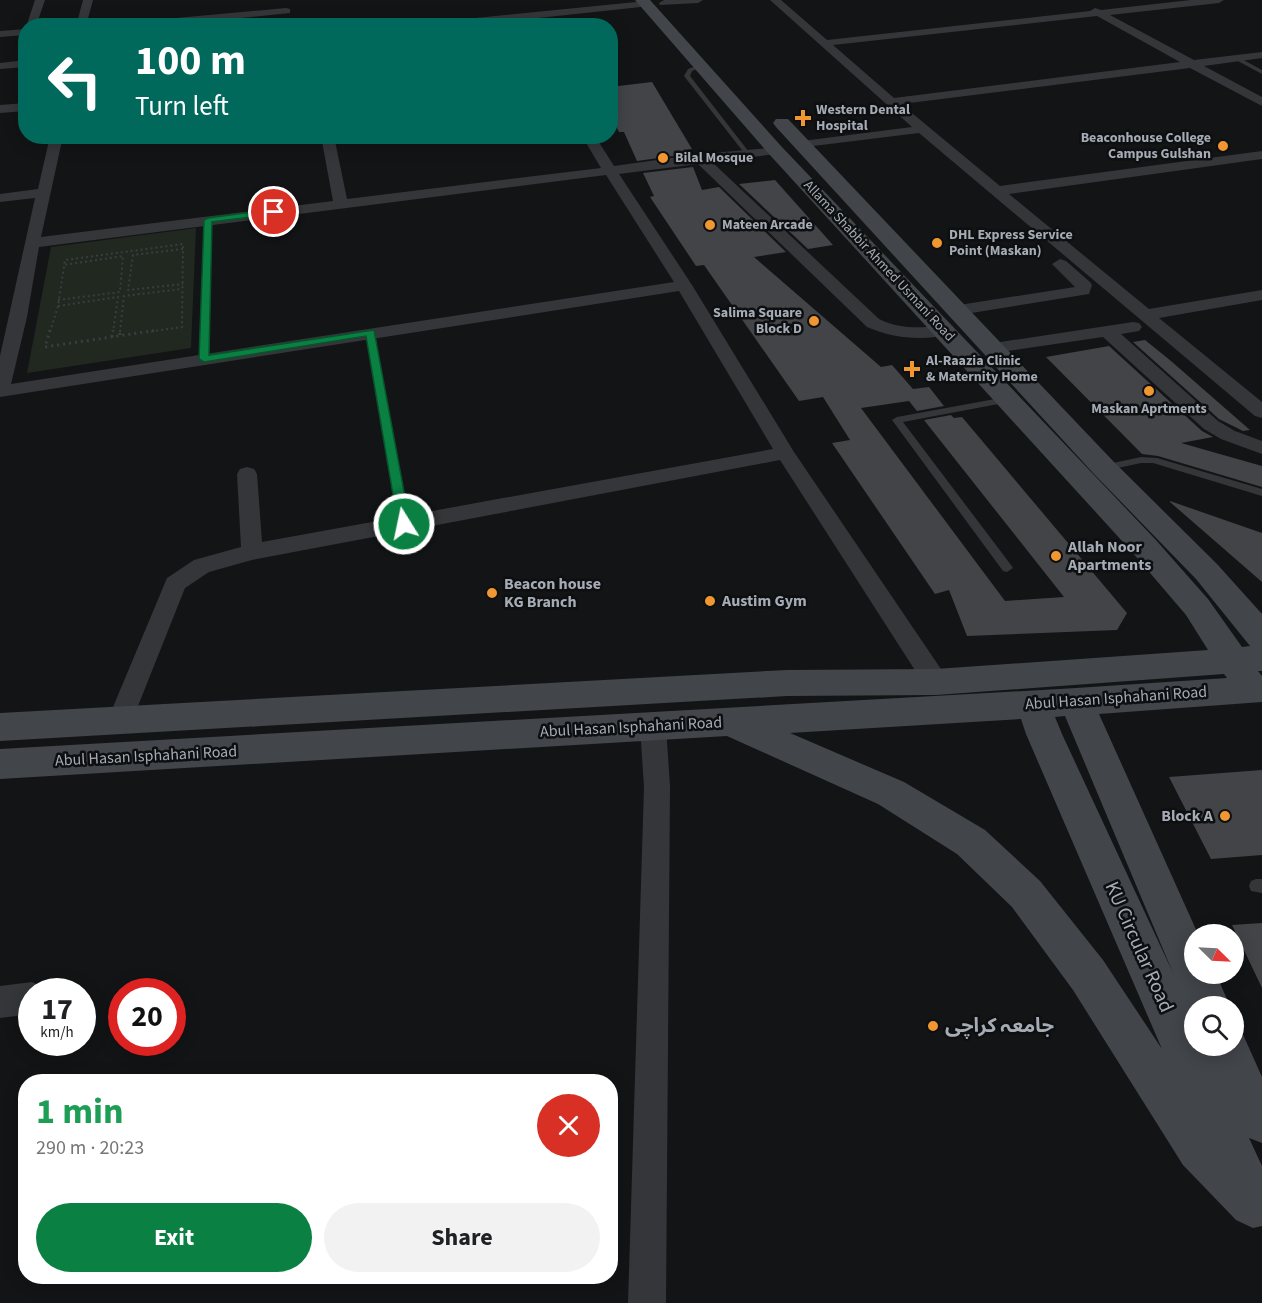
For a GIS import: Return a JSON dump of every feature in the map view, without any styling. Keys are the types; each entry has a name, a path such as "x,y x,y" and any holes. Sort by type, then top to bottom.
{"main road":[{"name":"Allama Shabbir Ahmed Usmani Road","path":"653,2 701,66 775,150 946,330 1006,400 1144,546 1252,674"},
{"name":"Allama Shabbir Ahmed Usmani Road","path":"653,2 802,145 959,310 1104,468 1229,596 1262,638"},
{"name":"Abul Hasan Isphahani Road","path":"0,728 121,719 787,683 936,682 1252,674"},
{"name":"Abul Hasan Isphahani Road","path":"0,764 1076,702 1252,674"},
{"path":"1076,702 1204,996"},
{"name":"KU Circular Road","path":"1033,704 1259,1208"},
{"path":"726,721 891,793 971,842 1026,894 1088,975 1200,1148 1259,1208"},
{"path":"1229,1056 1248,1098 1262,1120"}],"street":[{"path":"33,18 40,0"},
{"path":"83,18 88,0"},
{"path":"538,18 653,2 698,0"},
{"path":"775,0 922,129 998,191 1139,321 1262,412"},
{"path":"825,43 1219,0"},
{"path":"179,18 289,3 290,18"},
{"path":"1083,4 1262,102"},
{"path":"472,18 489,15 502,18"},
{"path":"0,34 18,33"},
{"path":"892,102 1262,56"},
{"path":"0,66 18,64"},
{"path":"0,109 18,108"},
{"path":"802,145 922,129"},
{"path":"58,144 32,243 19,318 0,390 684,285"},
{"path":"329,144 341,204"},
{"path":"593,144 684,285 785,453 936,682"},
{"path":"32,243 775,150"},
{"path":"998,191 1262,154"},
{"path":"700,158 873,323 888,330 907,334 946,330"},
{"path":"959,310 1083,291 1085,288 963,180"},
{"path":"0,198 45,192"},
{"path":"994,348 1107,331 1139,321 1262,295"},
{"path":"0,320 19,318"},
{"path":"1107,331 1211,425 1228,435 1262,448"},
{"path":"121,719 175,584 187,572 201,564 252,552 785,453"},
{"path":"247,474 252,552"},
{"path":"647,1303 657,787 653,726"},
{"path":"0,1002 18,1000"}],"lane":[{"path":"1236,58 1262,72"},
{"path":"701,66 690,70 687,76 747,153"},
{"path":"204,359 208,220"},
{"path":"370,333 404,524"},
{"path":"1006,400 897,420 1007,568"},
{"path":"1104,468 1141,460 1153,460 1262,493"}],"path":[{"path":"183,244 183,249 182,327 45,347 58,306 64,260 183,244"},
{"path":"183,249 133,255 128,290 183,284"},
{"path":"58,300 120,292 123,256 63,264"},
{"path":"120,335 124,296 182,289"},
{"path":"58,306 118,297 112,337"}],"shaded area":[{"path":"196,228 191,348 27,373 51,247"}],"building":[{"path":"652,82 692,149 686,150 687,154 637,161 624,132 618,130 618,86"},
{"path":"693,167 702,190 719,187 786,252 754,257 881,367 892,365 913,389 929,387 944,406 917,411 909,401 861,408 1005,601 1064,597 924,420 951,415 954,418 962,417 1127,613 1117,630 967,636 949,590 935,594 832,443 850,440 823,397 799,401 704,265 696,266 650,197 654,196 643,173"},
{"path":"775,180 833,245 808,249 739,184"},
{"path":"1145,340 1250,430 1243,431 1219,419 1133,342"},
{"path":"1109,346 1202,431 1213,437 1181,443 1262,466 1262,487 1158,456 1142,454 1046,357"},
{"path":"1170,502 1262,533 1262,582"},
{"name":"Block A","path":"1262,770 1262,855 1211,859 1169,777"},
{"path":"1262,923 1262,988 1244,950 1244,924"}],"place":[{"name":"Western Dental Hospital","path":"803,118"},
{"name":"Beaconhouse College Campus Gulshan","path":"1223,146"},
{"name":"Bilal Mosque","path":"663,158"},
{"name":"Mateen Arcade","path":"710,225"},
{"name":"DHL Express Service Point (Maskan)","path":"937,243"},
{"name":"Salima Square Block D","path":"814,321"},
{"name":"Al-Raazia Clinic & Maternity Home","path":"912,369"},
{"name":"Maskan Aprtments","path":"1149,391"},
{"name":"Allah Noor Apartments","path":"1056,556"},
{"name":"Beacon house KG Branch","path":"492,593"},
{"name":"Austim Gym","path":"710,601"},
{"name":"Block A","path":"1225,816"},
{"name":"جامعہ کراچی","path":"933,1026"}],"route":[{"path":"274,212 208,220 204,359 370,333 404,524"}]}
